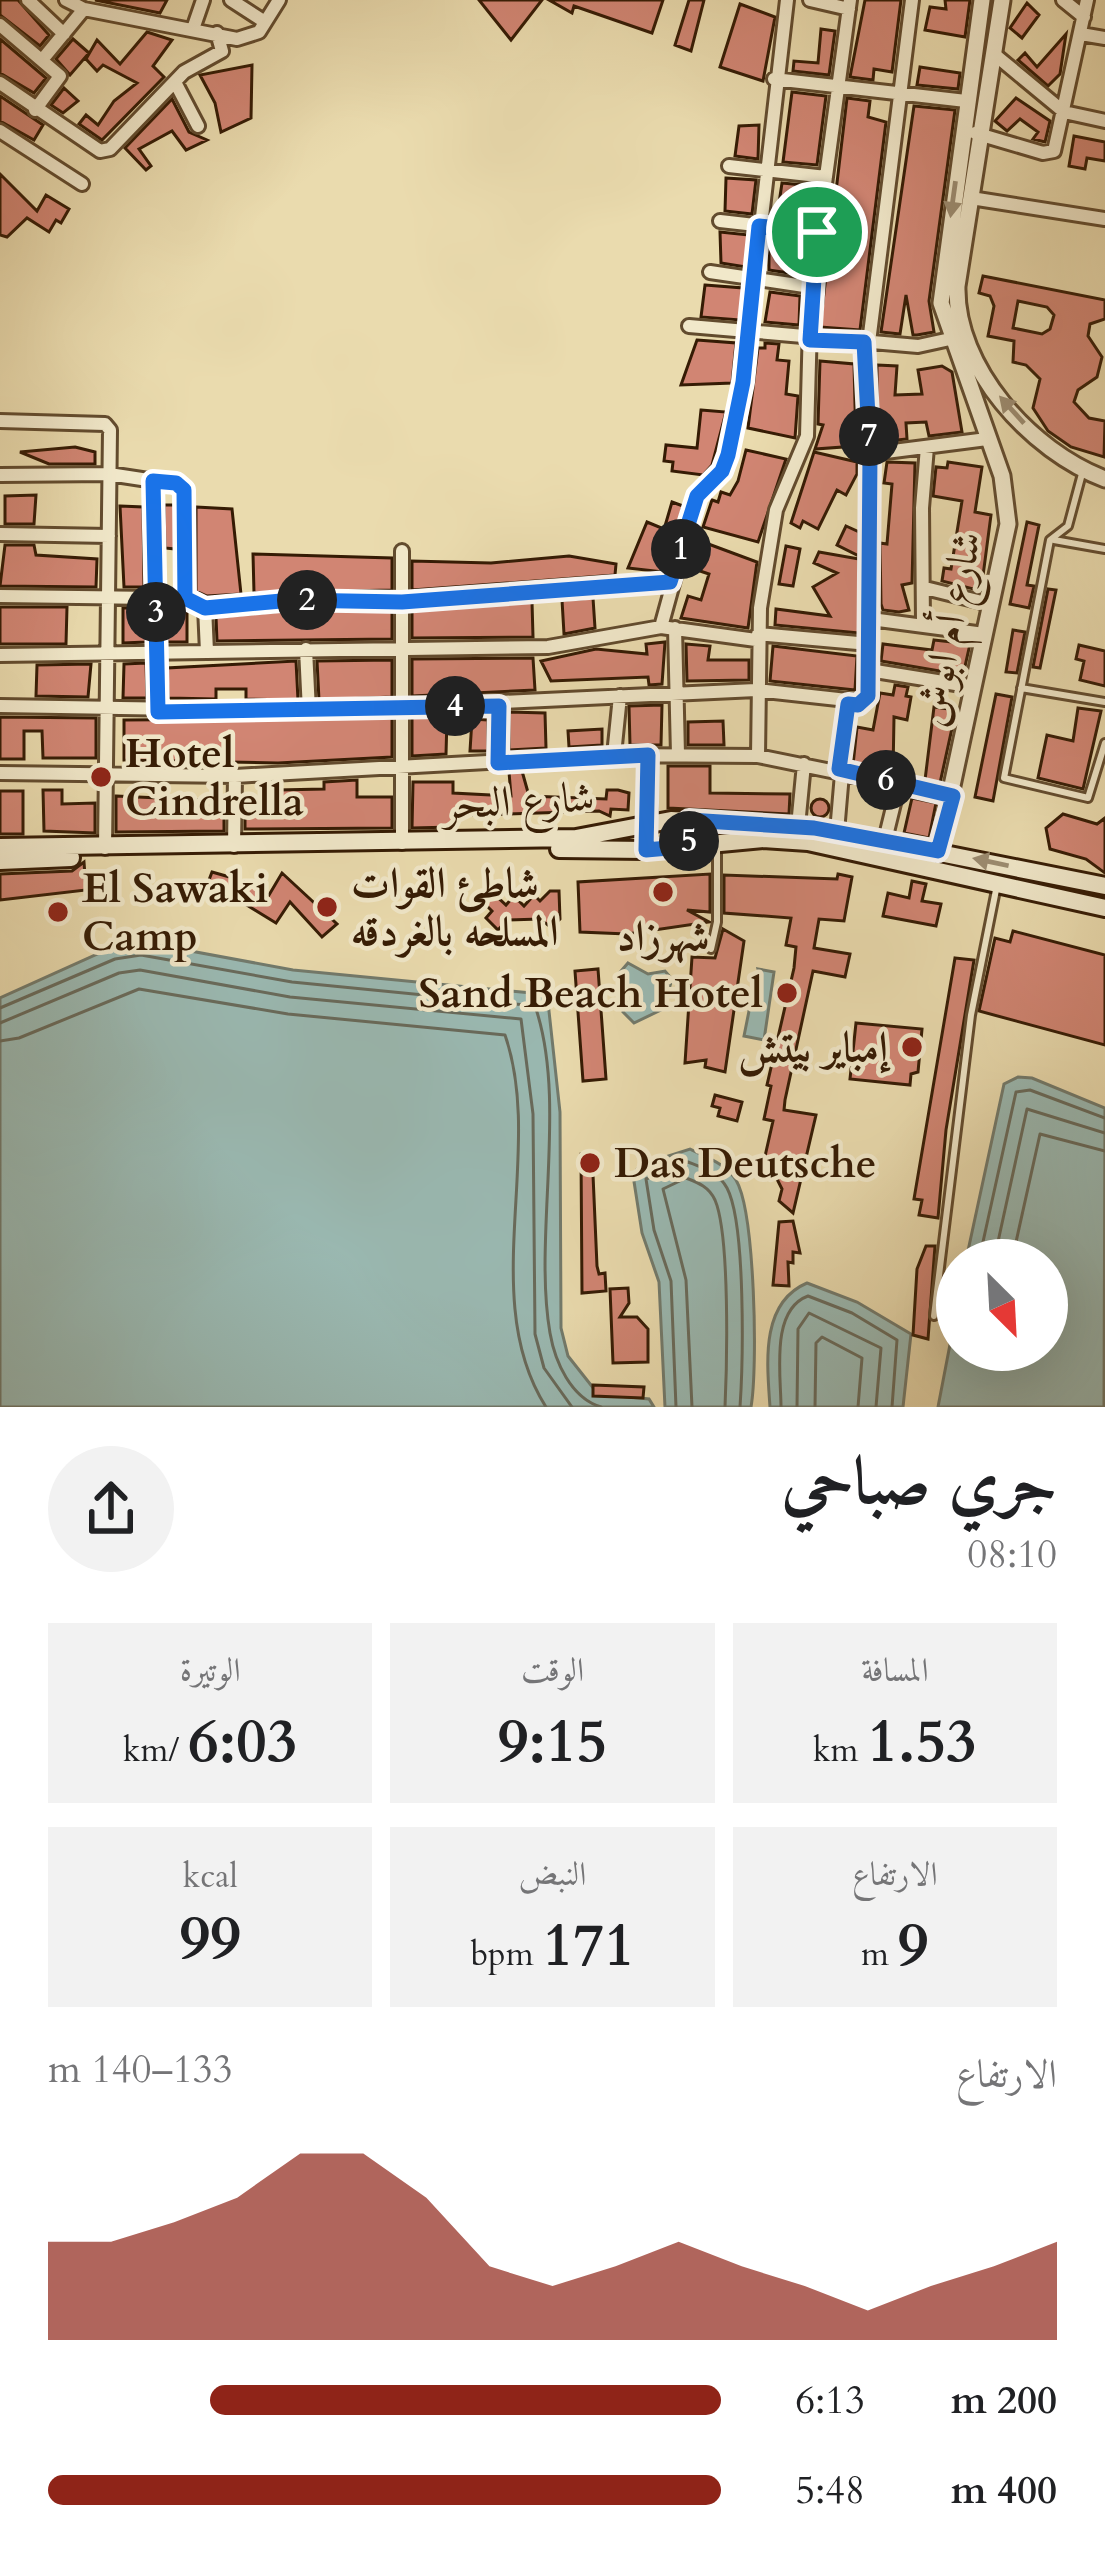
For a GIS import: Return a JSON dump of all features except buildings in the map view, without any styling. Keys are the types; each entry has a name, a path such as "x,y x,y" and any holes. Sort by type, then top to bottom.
{"main road":[{"name":"شارع البحر","path":"0,848 575,838 650,821 689,820 838,832 1105,886"},
{"path":"689,820 691,846"},
{"path":"646,850 650,821"},
{"name":"شارع البحر","path":"0,861 646,850 717,841 825,844 1105,908"}],"street":[{"path":"28,0 64,34"},
{"path":"66,0 84,9 243,39 265,22 279,0"},
{"path":"193,29 203,0"},
{"path":"231,0 265,22"},
{"path":"678,755 668,627 670,582 697,496 726,463 754,279 774,79 787,0"},
{"path":"758,756 757,637 776,510 807,436 811,286 850,4 810,0"},
{"path":"0,706 309,711 499,706 756,690 848,704 865,702 871,619 867,342 912,0"},
{"name":"شارع أم ابوش","path":"938,851 1007,524 1002,476 950,339 942,277 982,0"},
{"path":"1002,0 957,286 961,326 986,377 1013,413 1083,470 1105,479"},
{"path":"1063,0 1084,17"},
{"path":"962,131 1052,154 1088,0"},
{"path":"42,60 84,9"},
{"path":"0,26 60,76 35,110"},
{"path":"0,82 100,152 110,149 194,64 222,51 217,33"},
{"path":"1081,34 1105,38"},
{"path":"994,54 1064,112 1105,122"},
{"path":"774,79 966,101"},
{"path":"175,82 198,126"},
{"path":"0,130 82,184"},
{"path":"729,166 826,177"},
{"path":"971,198 1105,219"},
{"path":"720,221 817,232"},
{"path":"710,272 811,286"},
{"path":"689,326 810,340 923,346 950,339"},
{"path":"0,421 105,424 110,474 105,848"},
{"path":"870,454 987,439"},
{"path":"923,622 922,508 927,447"},
{"path":"0,475 110,474 176,483 184,490 185,598"},
{"path":"153,481 158,712"},
{"path":"0,534 109,536"},
{"path":"402,551 402,842"},
{"path":"0,596 185,598 205,608 292,600 402,602 670,582"},
{"path":"925,588 990,604"},
{"path":"205,608 207,652"},
{"path":"871,619 923,622 984,634"},
{"path":"0,655 548,647 668,627 869,644"},
{"path":"306,649 309,711"},
{"path":"869,670 974,687"},
{"path":"614,755 620,696"},
{"path":"838,832 839,769 848,704"},
{"path":"498,763 499,706"},
{"path":"0,773 235,776 614,755 758,756 953,796"},
{"path":"648,755 650,821"},
{"path":"798,826 804,764"},
{"path":"234,847 235,776"},
{"path":"886,840 898,783"}],"lane":[{"path":"1083,470 1068,526 1050,540 1004,776 1008,783 1088,798 1105,743"},
{"path":"1050,540 1105,549"},
{"path":"1021,688 1105,702"},
{"path":"711,949 717,922 717,841"},
{"path":"934,1316 971,1015 998,882"}],"water":[{"path":"142,942 293,970 542,994 548,1002 560,1112 561,1328 568,1356 598,1394 649,1399 654,1407 0,1407 0,998 113,947"},
{"path":"628,963 648,974 665,971 672,979 663,1009 634,1023 623,1012 630,995 615,978"},
{"path":"758,969 774,972 764,1040 744,1036 754,986 761,979"},
{"path":"1018,1077 1032,1078 1105,1108 1104,1407 938,1407 945,1371 1068,1371 1068,1239 971,1239 1004,1084"},
{"path":"690,1149 727,1169 742,1197 753,1291 751,1407 665,1407 659,1282 642,1233 633,1175 640,1165"},
{"path":"807,1283 857,1302 911,1334 903,1407 770,1407 768,1354 774,1319 792,1292"}],"place":[{"name":"Hotel Cindrella","path":"101,777"},
{"name":"شهرزاد","path":"663,892"},
{"name":"شاطئ القوات المسلحه بالغردقه","path":"327,907"},
{"name":"El Sawaki Camp","path":"58,912"},
{"name":"Sand Beach Hotel","path":"787,993"},
{"name":"إمباير بيتش","path":"912,1047"},
{"name":"Das Deutsche","path":"590,1163"}],"route":[{"path":"759,226 817,232 810,340 864,342 870,454 868,696 858,705 848,704 839,769 953,796 938,851 814,828 689,820 691,846 646,850 648,755 498,763 499,706 158,712 153,481 176,483 184,490 185,598 200,601 205,608 292,600 402,602 670,582 697,496 722,471 728,455 743,382 759,226"}]}
